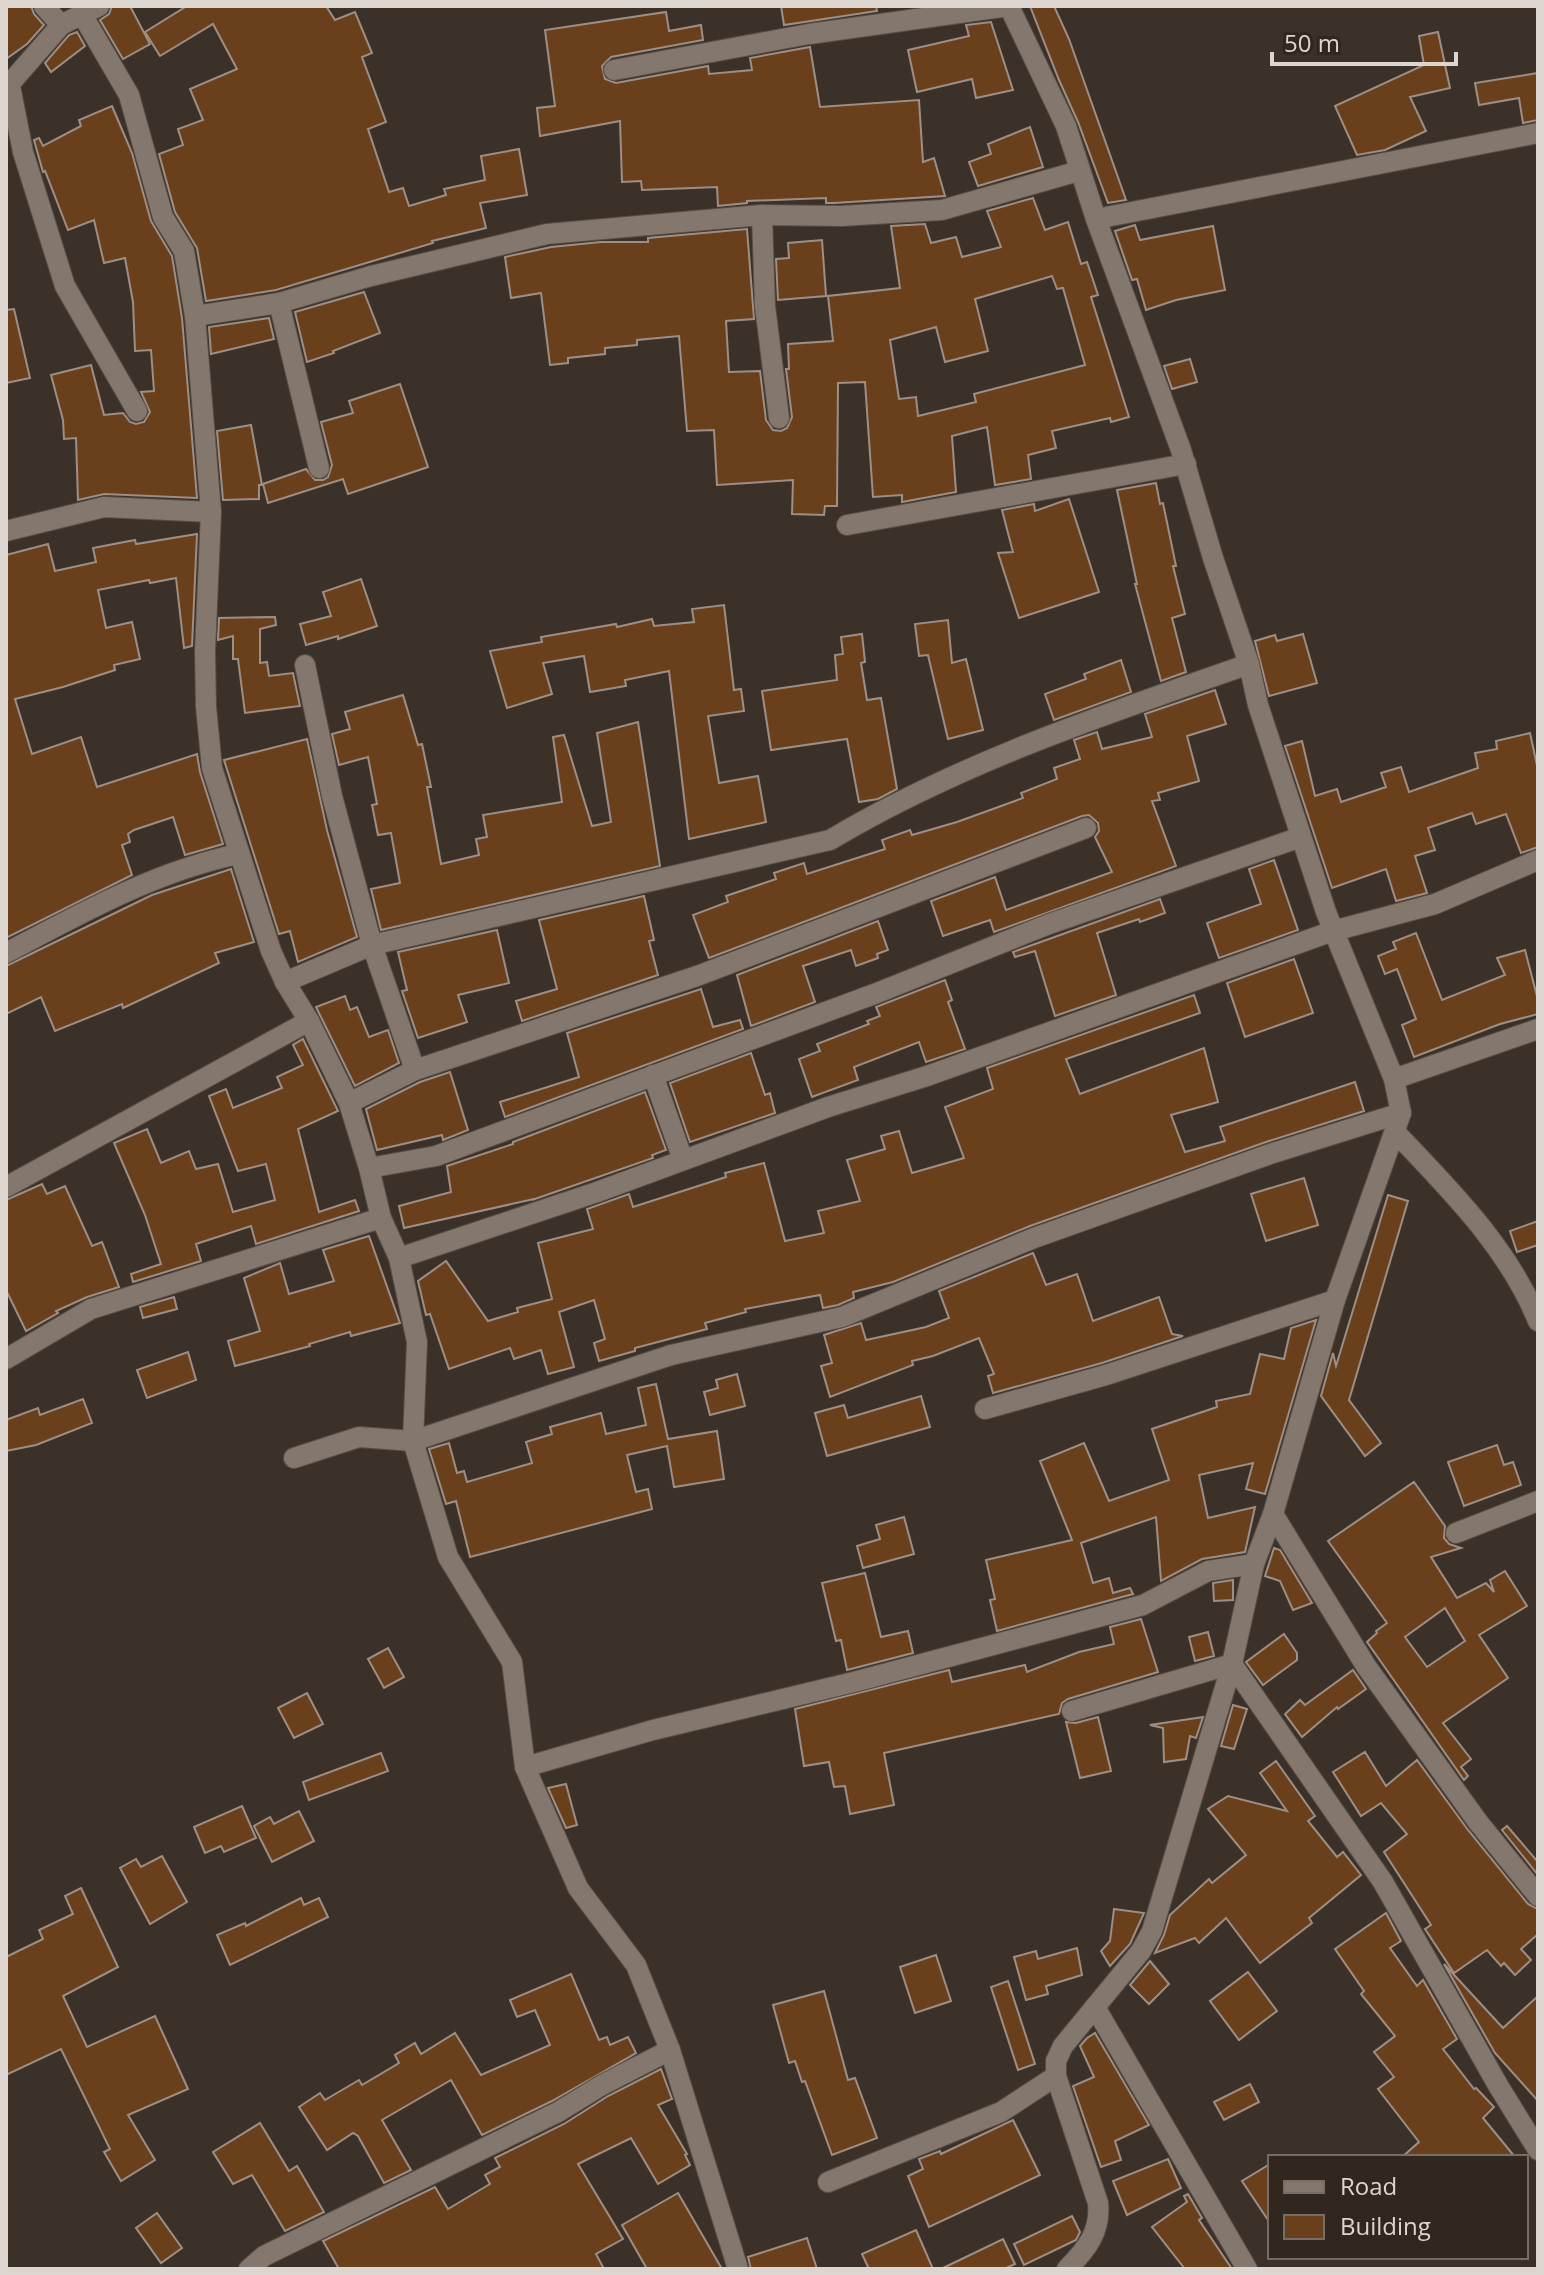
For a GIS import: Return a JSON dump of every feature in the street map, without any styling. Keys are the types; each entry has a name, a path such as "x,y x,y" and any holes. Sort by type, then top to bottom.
{"street":[{"path":"44,6 61,25"},
{"path":"614,70 809,34 1009,6 1066,126 1096,219 1186,464 1213,558 1249,664 1258,705 1333,931 1394,1079 1399,1123 1335,1300 1273,1514 1254,1564 1232,1664 1152,1931 1141,1951 1063,2046 1056,2061 1056,2076 1098,2203 1100,2219 1095,2235 1067,2269"},
{"path":"137,411 65,286 23,152 8,87 61,25 91,11 129,95 163,217 184,251 195,316 211,512 205,651 212,768 271,951 349,1103 381,1218 399,1258 417,1342 413,1441 448,1557 512,1662 525,1767 578,1888 636,1965 670,2050 738,2269"},
{"path":"1096,219 1538,133"},
{"path":"195,316 279,303 371,276 547,234 762,215 841,216 942,210 1079,171"},
{"path":"762,215 765,306 779,418"},
{"path":"279,303 319,468"},
{"path":"847,525 1186,464"},
{"path":"6,531 104,507 211,512"},
{"path":"285,982 372,945 830,840 874,813 983,762 1110,712 1249,664"},
{"path":"305,665 332,796 372,945 415,1070"},
{"path":"349,1103 415,1070 697,976 1086,828"},
{"path":"369,1168 436,1156 877,993 1049,924 1301,837"},
{"path":"6,953 117,894 212,860 238,854"},
{"path":"399,1258 828,1107 927,1076 1333,931 1435,904 1538,860"},
{"path":"6,1187 309,1021"},
{"path":"1394,1079 1538,1029"},
{"path":"653,1075 683,1160"},
{"path":"1399,1123 1469,1210 1526,1291 1538,1321"},
{"path":"294,1458 359,1437 413,1441 671,1355 842,1317 1049,1233 1270,1154 1399,1123"},
{"path":"6,1359 91,1309 381,1218"},
{"path":"985,1409 1106,1375 1335,1300"},
{"path":"1456,1533 1538,1501"},
{"path":"1273,1514 1366,1666 1478,1822 1538,1896"},
{"path":"525,1767 653,1730 854,1682 1143,1605 1208,1571 1254,1564"},
{"path":"1072,1711 1232,1664"},
{"path":"1232,1664 1383,1882 1538,2150"},
{"path":"1095,2007 1247,2269"},
{"path":"249,2269 264,2256 558,2112 670,2050"},
{"path":"828,2182 1001,2112 1056,2076"}],"building":[{"path":"6,6 31,6 44,25 27,44 6,59"},
{"path":"112,6 130,6 150,44 123,59 100,20 109,14"},
{"path":"187,6 326,6 335,20 355,12 372,53 362,57 386,122 368,129 389,192 403,188 409,206 446,195 444,189 485,180 481,156 519,149 527,195 480,203 486,228 432,241 276,290 206,301 197,248 175,212 159,154 183,145 178,129 203,120 190,89 237,69 213,24 160,56 145,32"},
{"path":"781,6 876,6 877,11 784,25"},
{"path":"1030,6 1054,6 1069,39 1126,200 1108,203"},
{"path":"666,12 669,31 701,25 703,40 611,57 602,66 605,79 616,83 708,66 709,74 752,70 750,58 810,47 820,107 919,100 923,162 934,158 945,196 834,203 826,203 826,198 747,201 718,206 717,187 642,190 641,181 622,182 620,121 540,136 537,108 555,106 545,30"},
{"path":"991,22 1013,90 976,98 972,79 917,92 908,50 969,36 966,25"},
{"path":"77,32 85,46 51,72 45,63 69,35"},
{"path":"1438,32 1450,88 1410,97 1426,131 1385,150 1357,155 1335,106 1424,65 1419,36"},
{"path":"1538,73 1538,120 1523,123 1519,98 1479,105 1475,83"},
{"path":"112,106 132,153 151,221 172,256 182,318 197,498 104,494 78,500 76,438 64,439 63,420 51,375 91,365 104,415 123,413 136,424 144,422 150,412 141,392 154,391 151,350 135,351 133,302 125,258 104,263 94,220 68,230 43,172 34,140 39,138 43,146 81,126 79,120"},
{"path":"1030,127 1043,167 978,186 969,162 991,154 988,144"},
{"path":"1033,198 1045,230 1068,222 1081,264 1087,262 1098,295 1091,297 1129,417 1111,422 1110,418 1052,431 1056,448 1028,455 1031,479 995,485 987,427 952,436 956,492 902,502 902,495 873,497 865,382 838,383 837,506 825,506 824,515 792,514 793,480 717,485 714,430 687,431 679,336 637,340 637,345 605,348 605,354 568,358 568,363 550,365 541,293 511,298 505,257 551,247 601,242 648,242 648,238 747,229 754,319 726,321 729,372 760,371 766,420 773,430 781,431 787,428 792,417 786,369 789,369 788,344 833,341 828,296 900,288 891,226 925,224 931,243 956,237 962,257 1001,247 987,211","holes":["1052,276 1057,289 1063,288 1085,365 974,394 976,402 918,416 916,397 899,399 890,340 936,327 945,362 988,351 975,299"]},
{"path":"1135,225 1140,240 1213,226 1225,290 1146,310 1137,279 1132,280 1115,231"},
{"path":"822,240 826,296 778,300 776,259 789,258 788,243"},
{"path":"364,292 380,333 307,362 295,312"},
{"path":"14,309 30,378 6,383 6,310"},
{"path":"269,318 274,339 211,354 209,327"},
{"path":"1190,359 1197,382 1172,389 1164,366"},
{"path":"400,384 428,467 348,494 343,479 268,503 263,484 306,469 315,480 328,477 332,465 321,422 353,413 349,401"},
{"path":"251,425 262,485 259,485 259,499 223,500 217,431"},
{"path":"1156,483 1160,504 1163,503 1176,566 1173,566 1185,614 1172,618 1186,672 1161,681 1135,584 1117,490"},
{"path":"1069,499 1099,592 1019,618 998,553 1013,552 1002,510 1034,504 1035,511"},
{"path":"197,534 192,646 184,648 176,578 98,590 106,628 132,622 140,659 114,665 115,670 63,687 15,699 32,754 81,737 97,787 197,754 223,844 185,855 173,817 134,830 128,834 130,842 122,845 132,875 6,938 6,555 48,544 55,571 96,562 93,548"},
{"path":"361,579 377,626 338,639 338,636 306,645 300,624 331,616 323,592"},
{"path":"724,605 734,690 741,689 744,711 708,716 719,783 758,776 766,822 689,839 669,671 625,680 626,686 590,692 584,656 543,663 552,694 507,708 490,651 542,642 541,637 616,624 617,627 652,619 654,626 694,622 692,609"},
{"path":"275,617 276,625 260,629 260,663 267,662 269,676 293,673 300,706 245,713 238,659 233,659 233,636 218,640 219,618"},
{"path":"948,620 952,663 966,659 983,730 948,739 928,655 919,656 915,624"},
{"path":"862,634 865,662 861,663 867,700 881,698 897,789 878,799 859,802 847,739 771,750 762,691 837,680 835,655 843,654 841,637"},
{"path":"1303,634 1317,683 1269,696 1255,641 1275,635 1277,641"},
{"path":"1121,660 1131,692 1054,720 1045,694 1086,679 1084,674"},
{"path":"1215,690 1226,724 1187,736 1199,781 1158,793 1160,800 1152,801 1176,866 994,932 990,920 943,936 931,901 995,877 1006,910 1112,872 1095,837 1099,831 1098,823 1089,815 1082,816 709,958 693,915 728,902 726,896 776,879 774,873 804,863 807,874 885,849 882,840 910,830 912,835 1023,798 1021,793 1057,779 1054,768 1080,759 1074,740 1097,732 1102,749 1152,737 1145,714"},
{"path":"403,695 418,745 422,744 441,864 479,855 476,839 487,837 483,815 562,802 553,737 564,735 592,826 611,822 597,733 638,722 660,866 381,930 371,889 400,883 391,833 378,835 372,805 377,804 368,757 339,765 332,734 350,729 345,712"},
{"path":"1530,733 1538,770 1538,847 1521,853 1506,814 1476,824 1472,813 1428,828 1435,850 1415,856 1427,893 1396,901 1386,869 1332,888 1285,746 1302,741 1315,796 1337,789 1341,802 1386,787 1381,773 1401,767 1409,792 1478,768 1475,753 1497,749 1496,741"},
{"path":"307,739 327,830 357,937 298,962 290,931 279,934 224,760"},
{"path":"1274,860 1298,930 1219,958 1207,923 1261,904 1249,869"},
{"path":"231,869 254,942 215,953 219,963 123,1008 122,1004 55,1031 41,997 6,1014 6,966 152,895"},
{"path":"644,896 654,940 649,941 658,975 522,1021 516,1001 557,989 539,920"},
{"path":"1160,899 1165,913 1097,933 1116,995 1055,1016 1035,951 1015,957 1013,952"},
{"path":"878,921 888,950 877,954 878,958 856,966 851,950 803,966 815,1002 751,1026 737,975"},
{"path":"497,930 509,983 458,995 467,1022 418,1038 402,991 407,990 398,952"},
{"path":"1416,933 1442,1000 1505,975 1497,958 1525,950 1538,1000 1538,1014 1500,1024 1414,1057 1402,1025 1416,1019 1397,969 1385,974 1378,956 1396,949 1393,942"},
{"path":"1294,959 1313,1013 1245,1037 1227,983"},
{"path":"945,980 952,1000 948,1002 965,1049 926,1062 919,1042 854,1067 858,1080 812,1097 799,1059 820,1051 817,1044 869,1024 867,1021 880,1016 876,1007"},
{"path":"701,989 713,1027 740,1020 743,1029 505,1117 500,1102 579,1077 567,1033"},
{"path":"1194,995 1200,1013 1066,1059 1080,1094 1204,1048 1218,1102 1171,1115 1185,1152 1225,1141 1220,1127 1355,1082 1364,1111 1266,1142 1030,1226 893,1282 853,1292 854,1298 838,1305 823,1308 820,1295 745,1309 746,1312 705,1323 707,1329 599,1361 594,1343 605,1339 594,1300 559,1312 574,1367 548,1374 541,1350 514,1359 510,1348 449,1369 430,1314 426,1315 418,1281 446,1261 488,1321 518,1312 517,1308 552,1299 538,1243 593,1229 587,1209 629,1194 633,1207 726,1177 725,1173 764,1163 785,1241 824,1233 818,1211 860,1201 847,1160 885,1149 881,1136 899,1131 912,1173 964,1158 945,1107 993,1089 987,1068"},
{"path":"345,996 350,1010 357,1007 369,1037 388,1030 399,1063 355,1086 316,1007"},
{"path":"303,1039 338,1111 298,1129 319,1212 355,1200 359,1211 256,1244 251,1226 196,1244 201,1261 133,1282 131,1274 161,1264 145,1215 114,1143 147,1129 161,1163 189,1151 196,1169 218,1164 233,1212 275,1200 266,1164 238,1171 209,1096 226,1089 233,1108 282,1088 277,1077 303,1065 293,1045"},
{"path":"751,1053 765,1095 770,1093 775,1113 690,1142 670,1083"},
{"path":"450,1072 468,1130 443,1140 442,1135 377,1150 366,1109 420,1082"},
{"path":"645,1092 666,1150 652,1155 653,1158 532,1200 404,1228 399,1206 451,1192 447,1166 513,1144"},
{"path":"1304,1178 1318,1225 1266,1241 1251,1194"},
{"path":"42,1184 47,1194 65,1186 92,1246 102,1242 119,1287 56,1311 58,1313 26,1331 6,1290 6,1200"},
{"path":"1388,1195 1408,1201 1349,1400 1381,1443 1365,1456 1321,1396 1333,1353 1336,1366"},
{"path":"1538,1221 1538,1245 1517,1252 1510,1231"},
{"path":"369,1236 400,1323 351,1336 350,1332 235,1366 228,1341 260,1331 244,1278 280,1263 289,1294 334,1281 323,1250"},
{"path":"1033,1253 1046,1285 1077,1274 1093,1321 1159,1297 1172,1334 1183,1336 1102,1363 993,1393 988,1376 994,1374 979,1338 912,1361 913,1365 830,1397 821,1366 832,1363 824,1335 861,1323 866,1340 926,1327 949,1318 939,1291"},
{"path":"174,1297 177,1309 143,1318 140,1307"},
{"path":"1316,1320 1265,1494 1246,1489 1253,1463 1199,1475 1208,1518 1255,1507 1245,1552 1202,1559 1161,1581 1156,1517 1081,1543 1093,1583 1109,1578 1113,1593 1130,1588 1133,1594 997,1631 990,1600 995,1599 986,1560 1072,1540 1040,1461 1084,1443 1109,1501 1169,1480 1152,1429 1217,1407 1216,1401 1250,1394 1260,1354 1284,1359 1291,1328"},
{"path":"188,1352 196,1380 147,1398 137,1370"},
{"path":"737,1374 745,1406 710,1415 704,1392 718,1388 716,1380"},
{"path":"656,1384 668,1439 717,1431 724,1479 674,1487 667,1446 627,1455 636,1492 648,1489 652,1509 470,1557 456,1501 446,1504 429,1449 449,1443 457,1473 464,1471 467,1482 532,1463 526,1442 552,1434 550,1427 601,1413 606,1434 646,1425 638,1388"},
{"path":"921,1396 930,1427 827,1456 815,1413 844,1405 848,1418"},
{"path":"83,1399 92,1423 36,1445 6,1451 6,1420 38,1408 40,1415"},
{"path":"1497,1445 1504,1465 1513,1462 1521,1485 1464,1506 1448,1462"},
{"path":"1414,1482 1445,1526 1444,1538 1449,1544 1461,1548 1431,1557 1457,1598 1486,1583 1494,1592 1490,1580 1505,1571 1527,1606 1479,1635 1508,1678 1443,1723 1471,1759 1461,1767 1468,1776 1464,1780 1367,1642 1387,1623 1328,1541","holes":["1445,1608 1465,1641 1427,1667 1405,1637"]},
{"path":"904,1517 914,1554 863,1568 857,1546 880,1539 876,1525"},
{"path":"1274,1548 1280,1550 1312,1603 1293,1610 1280,1581 1265,1576"},
{"path":"865,1573 881,1637 908,1631 913,1653 847,1670 841,1640 836,1641 822,1583"},
{"path":"1233,1580 1233,1600 1214,1601 1213,1583"},
{"path":"1141,1619 1158,1672 1068,1699 1062,1703 1059,1714 884,1753 894,1805 850,1814 845,1786 834,1787 829,1762 804,1766 795,1709 949,1670 952,1682 1025,1665 1027,1672 1079,1652 1114,1644 1110,1627"},
{"path":"1208,1632 1214,1656 1195,1661 1189,1637"},
{"path":"1284,1634 1297,1653 1297,1660 1263,1685 1246,1662"},
{"path":"388,1648 404,1677 384,1688 368,1659"},
{"path":"1353,1670 1366,1689 1337,1707 1302,1737 1285,1714 1300,1700 1305,1705"},
{"path":"307,1693 323,1724 294,1738 278,1708"},
{"path":"1233,1705 1247,1709 1234,1749 1221,1746"},
{"path":"1098,1717 1111,1771 1080,1778 1066,1722 1076,1723"},
{"path":"1203,1717 1196,1738 1190,1736 1186,1759 1164,1762 1163,1728 1150,1725"},
{"path":"1365,1752 1386,1786 1417,1760 1528,1904 1538,1909 1538,1934 1521,1949 1531,1960 1515,1975 1504,1963 1501,1966 1487,1950 1454,1973 1425,1929 1431,1925 1384,1852 1407,1834 1381,1803 1361,1816 1333,1772"},
{"path":"381,1753 388,1771 309,1800 303,1782"},
{"path":"1276,1761 1315,1816 1308,1821 1337,1857 1343,1852 1361,1875 1309,1918 1312,1923 1260,1963 1226,1918 1199,1943 1195,1938 1155,1953 1170,1915 1209,1879 1212,1883 1246,1855 1208,1809 1228,1796 1287,1811 1260,1773"},
{"path":"566,1784 577,1825 566,1828 548,1788"},
{"path":"242,1806 256,1838 224,1852 221,1846 205,1853 194,1827"},
{"path":"299,1811 314,1841 272,1862 254,1826 270,1817 274,1824"},
{"path":"1507,1826 1538,1862 1538,1875 1502,1830"},
{"path":"162,1856 187,1902 150,1924 120,1868 136,1859 141,1867"},
{"path":"81,1888 118,1967 63,1996 87,2047 155,2016 188,2089 128,2115 155,2160 121,2181 104,2152 110,2149 61,2049 6,2075 6,1957 43,1939 39,1930 73,1914 65,1896"},
{"path":"301,1898 304,1905 319,1898 328,1917 230,1965 217,1935 245,1923 246,1926"},
{"path":"1114,1909 1144,1913 1130,1944 1110,1966 1101,1951 1110,1941"},
{"path":"1386,1913 1401,1941 1390,1948 1417,1986 1423,1980 1457,2039 1443,2049 1474,2089 1494,2107 1483,2118 1513,2155 1404,2155 1419,2142 1378,2089 1394,2077 1374,2052 1395,2036 1361,1994 1364,1991 1335,1949"},
{"path":"1077,1948 1082,1975 1046,1986 1048,1994 1026,2000 1014,1957 1036,1951 1038,1959"},
{"path":"936,1955 951,2001 915,2013 900,1967"},
{"path":"1150,1961 1169,1984 1149,2004 1130,1985"},
{"path":"1444,1964 1503,2028 1538,1996 1538,2101 1495,2053"},
{"path":"1248,1972 1277,2011 1239,2040 1210,2001"},
{"path":"571,1974 599,2040 607,2037 610,2045 628,2037 636,2053 552,2101 482,2135 451,2080 382,2120 411,2170 384,2183 358,2136 353,2133 327,2150 299,2107 320,2093 325,2100 359,2080 362,2085 399,2063 395,2055 415,2043 421,2054 455,2033 481,2075 550,2045 535,2010 517,2017 510,2000"},
{"path":"1008,1981 1035,2064 1018,2070 991,1987"},
{"path":"824,1991 848,2080 855,2078 877,2138 832,2155 805,2081 802,2082 795,2061 789,2063 773,2005"},
{"path":"1095,2033 1149,2125 1115,2141 1121,2160 1101,2167 1073,2086 1094,2077 1080,2046"},
{"path":"661,2069 672,2099 658,2105 687,2154 690,2165 658,2184 631,2138 578,2164 623,2239 596,2254 604,2269 339,2269 323,2241 435,2187 448,2209 490,2184 485,2175 500,2167 495,2158 564,2124 608,2096"},
{"path":"1250,2084 1259,2102 1224,2120 1214,2102"},
{"path":"1013,2120 1040,2175 929,2227 908,2176 923,2169 919,2159 940,2151 941,2154"},
{"path":"260,2123 289,2171 297,2166 324,2212 285,2231 252,2175 233,2184 213,2152"},
{"path":"1168,2159 1181,2188 1127,2215 1113,2181"},
{"path":"1268,2165 1268,2220 1242,2181"},
{"path":"678,2193 722,2269 647,2269 622,2225"},
{"path":"1188,2194 1202,2218 1199,2220 1232,2269 1185,2269 1152,2227 1187,2202 1184,2196"},
{"path":"157,2213 182,2248 161,2263 136,2228"},
{"path":"1072,2216 1080,2232 1076,2240 1024,2265 1014,2244"},
{"path":"916,2230 933,2269 869,2269 862,2254"},
{"path":"807,2238 817,2269 751,2269 748,2257"},
{"path":"1003,2239 1015,2264 1004,2269 941,2269"}]}
